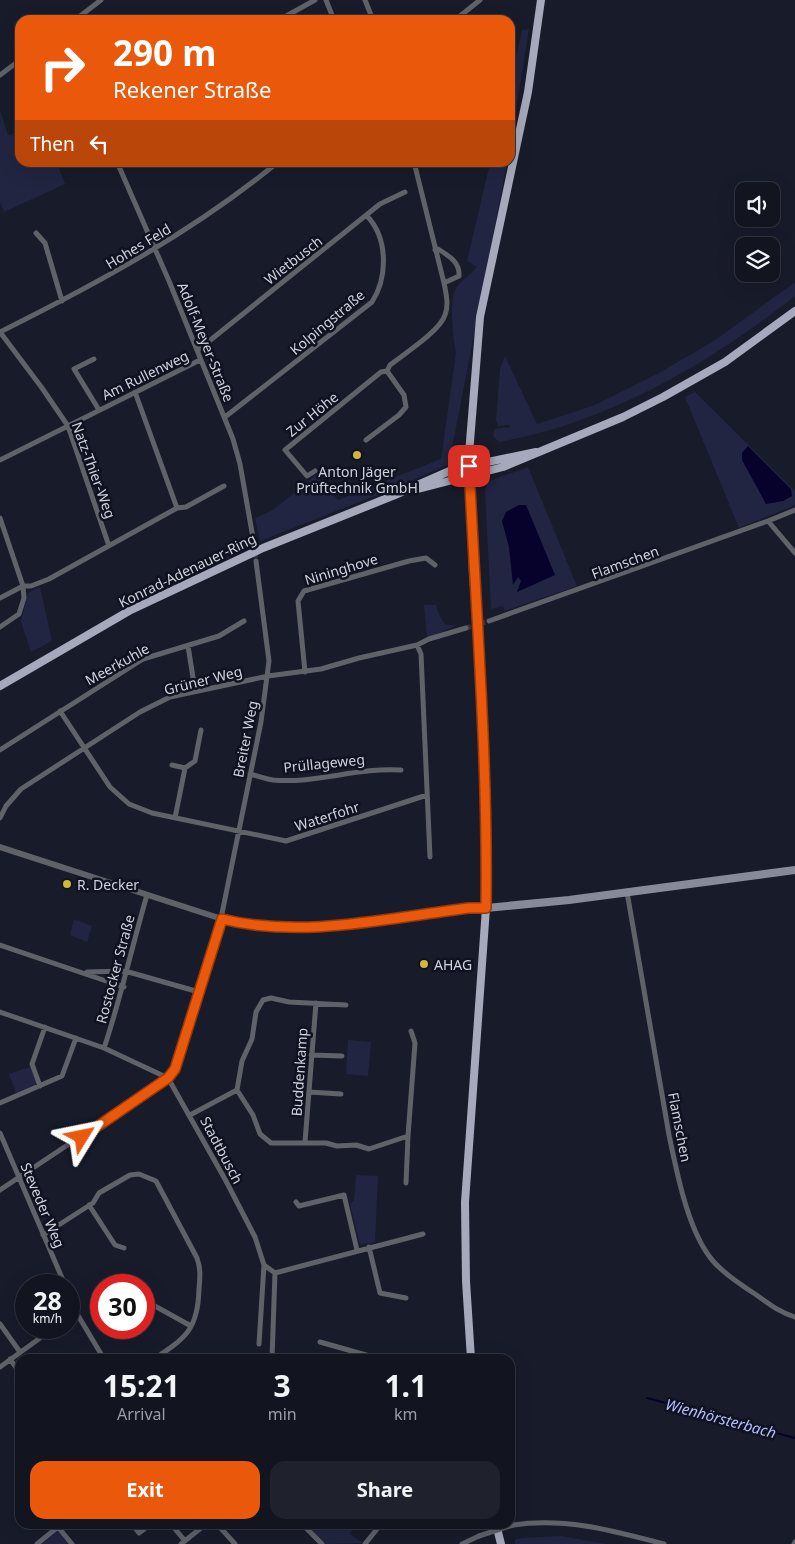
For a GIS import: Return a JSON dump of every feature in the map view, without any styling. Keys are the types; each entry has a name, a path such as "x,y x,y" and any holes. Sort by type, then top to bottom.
{"main road":[{"path":"515,153 528,92 541,0"},
{"path":"470,1354 465,1202 486,908 487,813 484,709 473,574 469,466 473,382 480,317 512,167"},
{"path":"395,496 503,467 599,427 663,397 725,362 795,312"},
{"path":"395,496 454,468 536,452"},
{"name":"Konrad-Adenauer-Ring","path":"0,686 92,631 198,577 263,548 395,496"},
{"path":"486,908 512,907 795,870"},
{"path":"497,1529 501,1544"}],"street":[{"path":"82,15 101,0"},
{"path":"288,15 315,0"},
{"path":"326,0 332,15"},
{"path":"365,0 371,15"},
{"path":"461,15 480,0"},
{"path":"0,75 15,64"},
{"name":"Adolf-Meyer-Straße","path":"119,167 198,350 200,360 225,418 240,464 253,538"},
{"name":"Hohes Feld","path":"0,332 62,301 155,250 226,202 272,167"},
{"name":"Zur Höhe","path":"315,471 307,476 285,450 381,372 387,371 390,365 440,324 447,308 444,283 415,167"},
{"name":"Wietbusch","path":"198,350 380,204 405,192"},
{"name":"Kolpingstraße","path":"225,418 372,302 381,282 382,249 378,232 367,216"},
{"path":"36,233 45,243 62,301"},
{"path":"435,250 438,249 452,259 459,270 459,276 444,283"},
{"name":"Natz-Thier-Weg","path":"0,332 68,426 109,546"},
{"name":"Am Rullenweg","path":"94,359 74,369 99,410"},
{"name":"Am Rullenweg","path":"0,460 200,360"},
{"path":"366,440 399,415 406,407 404,395 387,371"},
{"path":"135,392 177,508"},
{"path":"0,598 23,586 31,586 49,579 177,508 186,507 224,486"},
{"name":"Flamschen","path":"489,622 768,522 795,510"},
{"path":"0,518 23,586 24,598 19,614 0,627"},
{"path":"768,522 795,553"},
{"name":"Nininghove","path":"305,672 298,601 304,591 409,561 426,558 435,565"},
{"name":"Breiter Weg","path":"168,1078 175,1069 222,919 237,831 250,774 268,676 270,661 256,562"},
{"name":"Meerkuhle","path":"0,750 143,660 219,636 244,621"},
{"name":"Grüner Weg","path":"0,818 6,806 21,789 83,748 170,697 195,690 268,676 305,672 418,645 429,639 466,628"},
{"path":"418,645 421,654 430,857"},
{"path":"188,646 195,690"},
{"path":"60,711 83,748"},
{"path":"175,818 185,768 195,761 201,730"},
{"name":"Waterfohr","path":"83,748 116,794 143,810 286,841 427,795"},
{"path":"172,765 185,768"},
{"name":"Prüllageweg","path":"250,774 273,780 300,779 362,770 401,770"},
{"path":"0,847 248,926 279,928 325,926 469,908 486,908"},
{"name":"Flamschen","path":"626,892 669,1135 681,1189 690,1216 705,1251 714,1263 782,1312 795,1317"},
{"name":"Rostocker Straße","path":"104,1048 124,987 125,971 147,895"},
{"path":"0,944 124,987"},
{"path":"84,973 125,971 199,992"},
{"path":"346,1005 271,998 260,1004 256,1012 252,1039 242,1061 237,1090 253,1114 260,1134 271,1143 326,1143 337,1146 356,1145 369,1148 408,1136"},
{"name":"Buddenkamp","path":"305,1142 316,1003"},
{"path":"0,1012 104,1048 168,1078"},
{"path":"40,1086 32,1064 45,1027"},
{"path":"406,1183 414,1043 411,1031"},
{"path":"0,1103 62,1076 76,1038"},
{"path":"312,1054 342,1056"},
{"path":"0,1190 168,1078"},
{"name":"Stadtbusch","path":"168,1078 190,1115 255,1237 264,1265"},
{"path":"190,1115 237,1090"},
{"path":"309,1092 341,1094"},
{"name":"Steveder Weg","path":"0,1133 60,1274"},
{"path":"44,1235 89,1205 99,1193 130,1175 139,1174 156,1180 200,1264 198,1312 191,1326 177,1344 162,1354"},
{"path":"296,1202 299,1206 344,1195 357,1250"},
{"path":"89,1205 115,1245 124,1248"},
{"path":"275,1273 423,1234"},
{"path":"369,1247 380,1292 406,1298"},
{"path":"264,1265 275,1273"},
{"path":"259,1344 264,1265"},
{"path":"272,1354 275,1273"},
{"path":"155,1307 191,1326"},
{"path":"80,1319 101,1354"},
{"path":"0,1324 20,1352"},
{"path":"17,1354 38,1339"},
{"path":"320,1342 361,1354"},
{"path":"0,1366 15,1356"},
{"path":"10,1359 15,1366"},
{"path":"515,1525 534,1522 569,1523 664,1544"},
{"path":"37,1544 56,1529"},
{"path":"60,1529 72,1544"},
{"path":"174,1529 183,1542 200,1529"},
{"path":"222,1529 235,1544"},
{"path":"307,1529 322,1544"},
{"path":"365,1544 377,1529"},
{"path":"462,1544 501,1529"}],"shaded area":[{"path":"529,29 515,116 515,60 522,30"},
{"path":"0,110 8,135 15,133 15,167 59,167 65,184 4,212 0,202"},
{"path":"489,167 506,167 449,464 395,488 260,541 255,518 273,510 317,474 338,500 441,459 456,353 452,321 453,296 459,284 477,267 467,261"},
{"path":"795,282 795,296 762,321 728,345 656,387 579,421 499,442 493,436 495,429 510,427 509,425 498,426 496,420 500,369 505,356 537,424 595,405 657,374 714,341"},
{"path":"695,392 795,491 795,505 739,528 685,397"},
{"path":"748,446 791,489 792,496 783,501 766,504 742,460 742,453"},
{"path":"528,467 577,586 504,611 503,606 491,609 485,491 487,482"},
{"path":"519,505 526,505 555,575 517,592 521,581 518,577 513,585 509,547 502,521 506,512"},
{"path":"40,587 52,641 31,652 21,622 28,593"},
{"path":"424,605 436,605 440,617 446,625 457,625 427,638"},
{"path":"74,919 92,926 87,942 70,935"},
{"path":"348,1040 371,1042 368,1076 346,1074"},
{"path":"30,1067 37,1084 16,1093 9,1074"},
{"path":"356,1175 378,1176 375,1242 360,1245 350,1204 354,1200"},
{"path":"310,1529 352,1529 350,1534 363,1543 325,1544"},
{"path":"59,1530 68,1544 42,1544"},
{"path":"561,1536 606,1544 515,1544 515,1540 521,1538"}],"waterway":[{"name":"Wienhörsterbach","path":"647,1398 795,1438"}],"tunnel":[{"path":"253,538 256,561"},
{"path":"466,628 489,621"}],"place":[{"name":"Anton Jäger Prüftechnik GmbH","path":"357,455"},
{"name":"R. Decker","path":"67,884"},
{"name":"AHAG","path":"424,964"}],"route":[{"path":"82,1137 168,1078 175,1069 222,919 248,926 279,928 325,926 469,908 486,908 487,813 484,709 473,574 469,466"}]}
